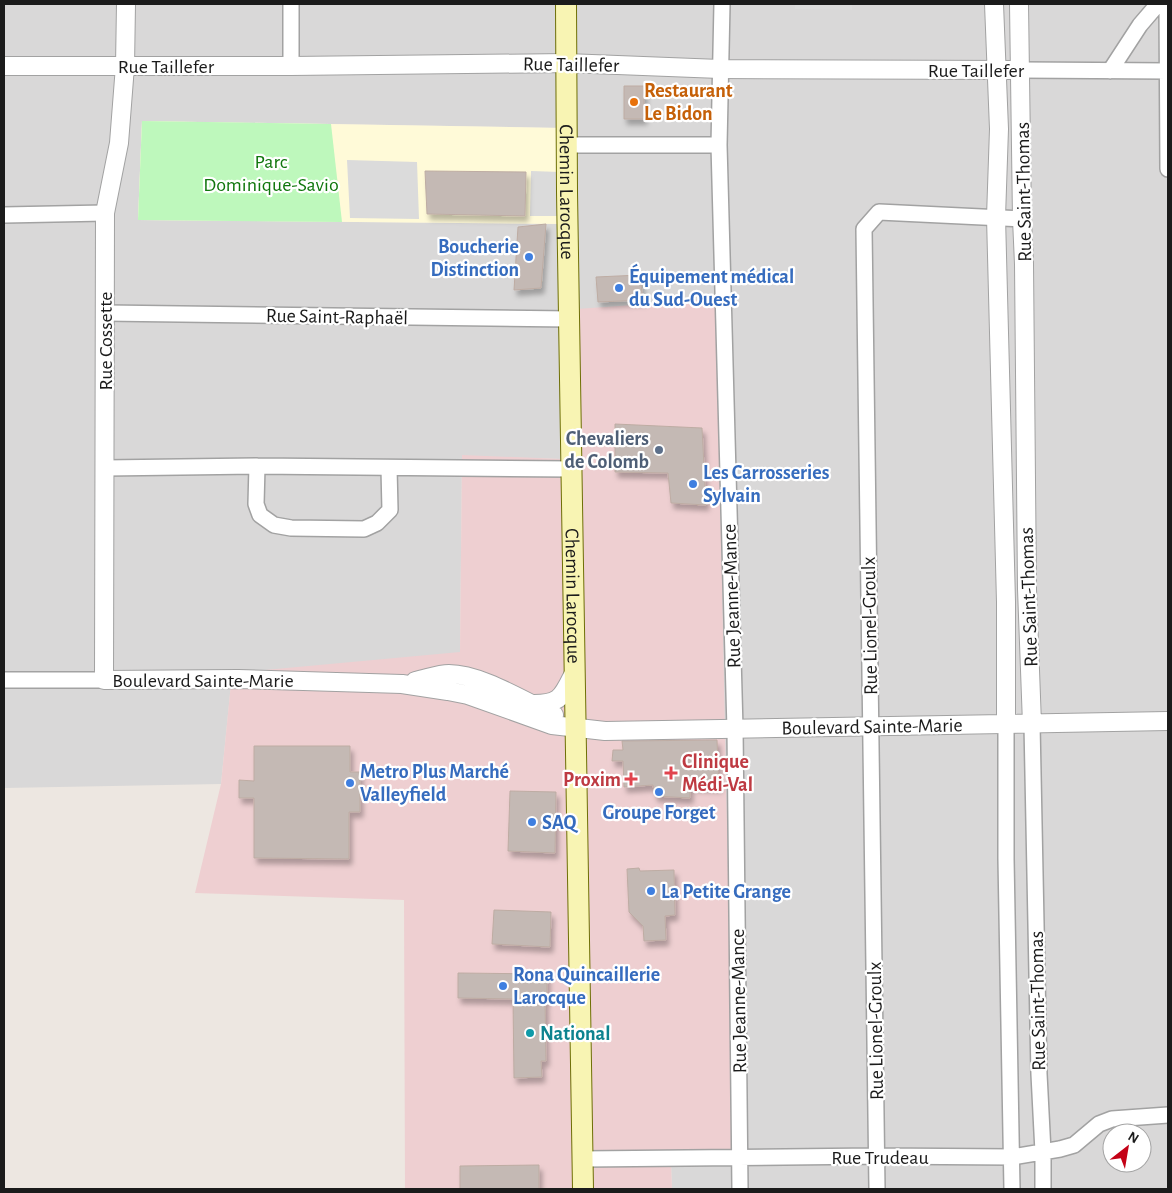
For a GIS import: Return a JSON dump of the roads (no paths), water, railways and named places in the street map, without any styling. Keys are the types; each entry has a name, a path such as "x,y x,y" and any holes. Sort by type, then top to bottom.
{"main road":[{"name":"Chemin Larocque","path":"566,4 584,1189"}],"street":[{"name":"Rue Cossette","path":"104,680 105,213 119,143 125,66 126,4"},
{"path":"290,4 291,66"},
{"name":"Rue Jeanne-Mance","path":"722,4 719,145 735,729 740,1189"},
{"name":"Rue Saint-Thomas","path":"994,4 1000,129 996,216 1006,602 1006,859 1012,1189"},
{"name":"Rue Saint-Thomas","path":"1019,4 1027,589 1043,1189"},
{"path":"1110,71 1140,25 1158,4"},
{"path":"1167,4 1168,169"},
{"name":"Rue Taillefer","path":"4,66 291,66 566,63 720,69 1168,71"},
{"path":"567,145 719,145"},
{"name":"Rue Lionel-Groulx","path":"877,1189 864,229 879,212 1022,218"},
{"path":"4,215 105,213"},
{"name":"Rue Saint-Raphaël","path":"105,313 570,319"},
{"path":"105,468 257,466 572,469"},
{"path":"257,466 256,504 260,515 274,524 291,528 364,529 377,522 390,510 389,468"},
{"path":"529,704 548,704 560,698 575,671"},
{"name":"Boulevard Sainte-Marie","path":"402,684 447,674 466,675 559,717 576,728"},
{"name":"Boulevard Sainte-Marie","path":"4,680 238,679 402,684 454,692 552,724 605,731 1168,721"},
{"name":"Rue Trudeau","path":"583,1159 876,1156 1012,1157 1060,1150 1074,1145 1099,1124 1112,1120 1168,1115"}],"place":[{"name":"Restaurant Le Bidon","path":"634,102"},
{"name":"Boucherie Distinction","path":"529,257"},
{"name":"Équipement médical du Sud-Ouest","path":"619,288"},
{"name":"Chevaliers de Colomb","path":"659,450"},
{"name":"Les Carrosseries Sylvain","path":"693,484"},
{"name":"Clinique Médi-Val","path":"671,773"},
{"name":"Proxim","path":"631,779"},
{"name":"Metro Plus Marché Valleyfield","path":"350,783"},
{"name":"Groupe Forget","path":"659,792"},
{"name":"SAQ","path":"532,822"},
{"name":"La Petite Grange","path":"651,891"},
{"name":"Rona Quincaillerie Larocque","path":"503,986"},
{"name":"National","path":"530,1033"}],"park label":[{"name":"Parc Dominique-Savio","path":"271,172"}]}
